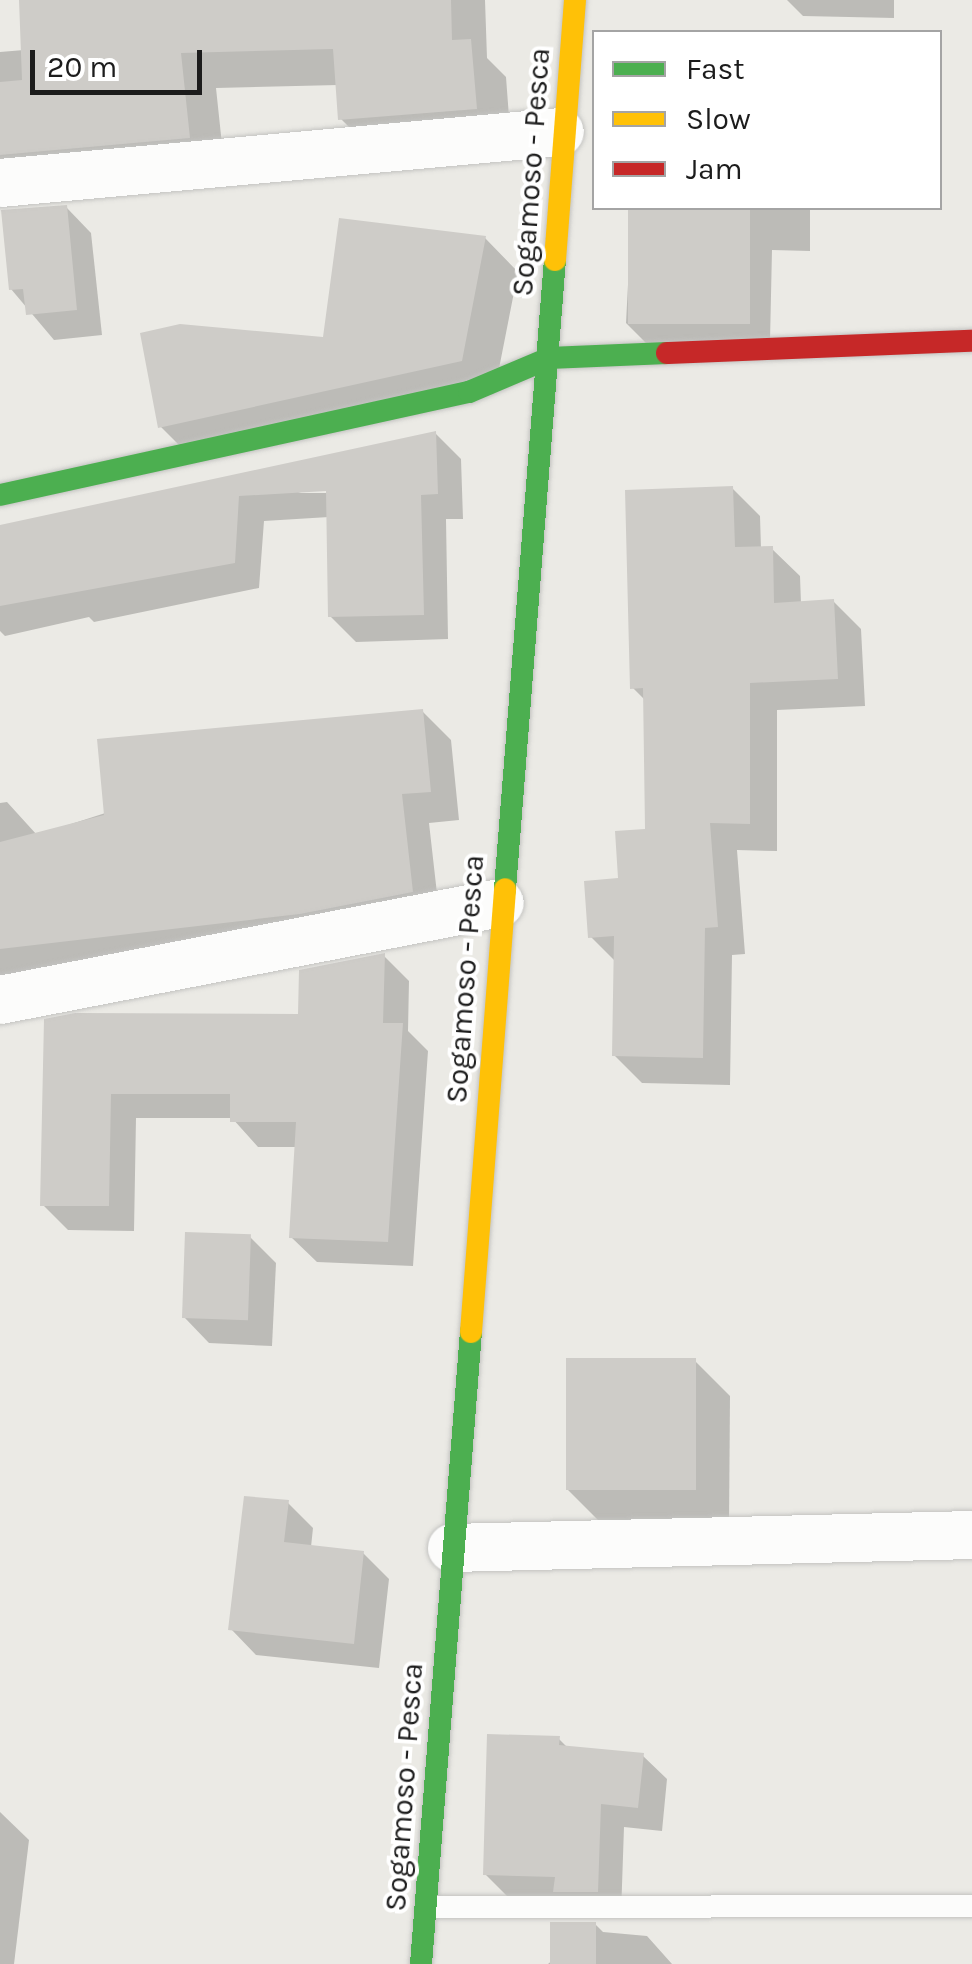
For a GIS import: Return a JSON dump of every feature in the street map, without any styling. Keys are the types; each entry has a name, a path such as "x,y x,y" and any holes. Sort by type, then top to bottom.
{"main road":[{"name":"Sogamoso - Pesca","path":"421,1964 500,903 549,358 560,132 575,0"},
{"path":"0,495 469,392 549,358 972,342"}],"street":[{"path":"0,183 560,132"},
{"path":"0,1000 500,903"},
{"path":"452,1548 972,1535"}],"lane":[{"path":"426,1907 972,1906"}],"building":[{"path":"19,0 451,0 452,40 471,39 477,109 338,120 333,49 181,53 190,138 0,155 0,82 22,80"},
{"path":"67,205 77,310 26,315 23,289 9,290 1,210"},
{"path":"628,210 750,210 750,324 628,324"},
{"path":"339,218 486,236 462,361 158,428 140,333 180,324 323,337"},
{"path":"436,431 438,494 421,495 424,615 328,617 326,491 239,496 235,563 0,606 0,525"},
{"path":"733,486 735,547 773,546 774,603 834,599 838,679 750,683 750,824 710,823 718,927 705,928 703,1058 612,1056 614,936 588,938 584,881 618,878 615,831 645,829 643,688 630,689 625,490"},
{"path":"423,709 431,792 402,794 413,892 300,914 0,949 0,842 104,815 97,739"},
{"path":"385,953 383,1023 403,1023 388,1242 289,1238 296,1122 230,1122 230,1094 111,1094 109,1206 40,1206 44,1019 75,1013 298,1014 299,970"},
{"path":"185,1232 251,1234 248,1320 182,1318"},
{"path":"566,1358 696,1358 696,1490 566,1490"},
{"path":"244,1496 289,1500 284,1542 364,1551 354,1644 228,1630"},
{"path":"487,1734 560,1736 559,1745 644,1753 638,1808 601,1804 598,1892 553,1892 555,1877 483,1875"},
{"path":"550,1922 596,1922 596,1964 550,1964"}],"traffic: fast":[{"path":"505,889 555,260"},
{"path":"0,495 469,392 549,358 667,353"},
{"path":"421,1964 471,1332"}],"traffic: slow":[{"path":"555,260 575,0"},
{"path":"471,1332 505,889"}],"traffic: jam":[{"path":"667,353 972,341"}]}
